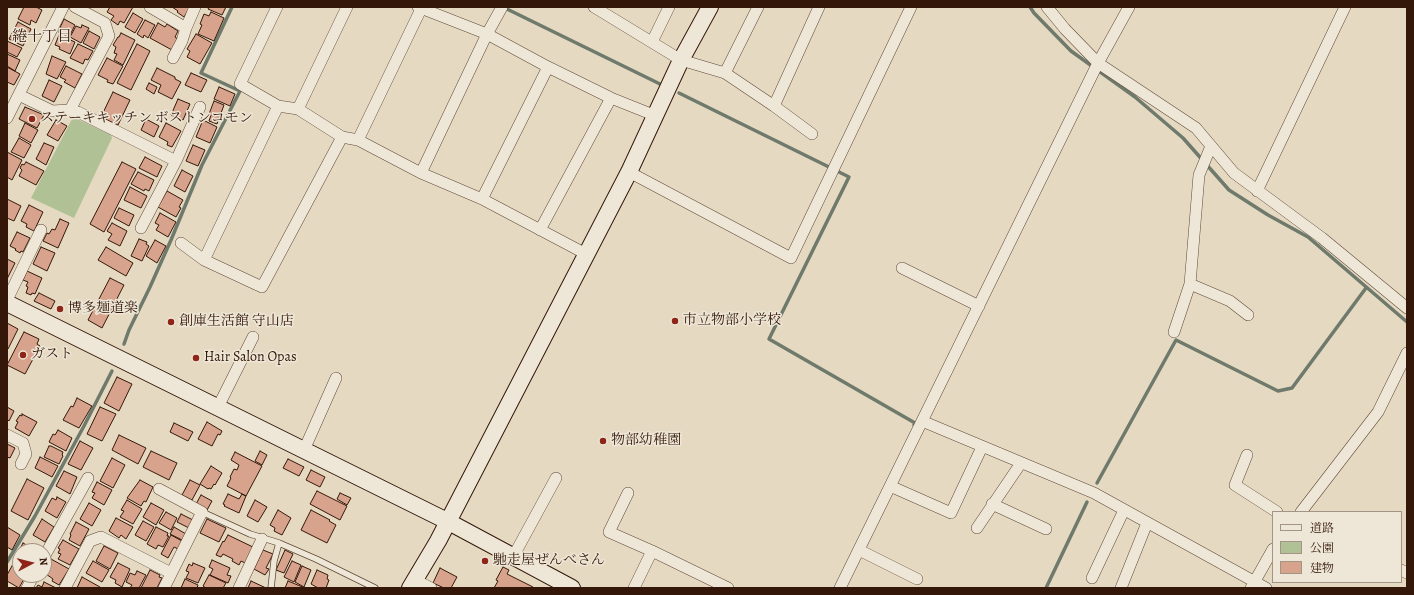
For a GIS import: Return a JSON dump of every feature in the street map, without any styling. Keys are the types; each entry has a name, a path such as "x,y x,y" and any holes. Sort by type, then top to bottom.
{"street":[{"path":"7,118 63,7"},
{"path":"70,110 109,36 105,23 75,7"},
{"path":"150,7 186,28"},
{"path":"173,58 182,41 195,7"},
{"path":"277,7 240,84 278,106 298,109 342,137 358,140 421,173 482,199 586,254"},
{"path":"298,109 347,7"},
{"path":"421,173 487,34 502,7"},
{"path":"652,42 669,7"},
{"path":"431,588 412,584 438,541 447,521 629,172 681,60 710,7"},
{"path":"725,73 758,7"},
{"path":"774,106 819,7"},
{"path":"629,172 791,258 911,7"},
{"path":"1047,7 1065,29 1098,63 1196,128 1234,173 1322,238 1407,308"},
{"path":"840,588 1098,63 1129,7"},
{"path":"1257,191 1345,7"},
{"path":"358,140 420,8 487,34 548,67 611,98 656,116"},
{"path":"599,8 681,60 725,73 812,134"},
{"path":"482,199 548,67"},
{"path":"18,95 52,111 70,110 78,112 176,161"},
{"path":"540,230 611,98"},
{"path":"204,260 278,106"},
{"path":"141,228 176,161 200,107"},
{"path":"181,243 204,260 262,287 342,137"},
{"path":"1174,332 1190,284 1199,175 1211,146"},
{"path":"41,230 7,301 447,521 572,588"},
{"path":"902,268 979,306"},
{"path":"1190,284 1230,301 1248,315"},
{"path":"218,407 253,337"},
{"path":"1303,511 1378,412 1407,353"},
{"path":"304,450 336,378"},
{"path":"922,421 1094,493 1252,585 1266,588"},
{"path":"7,435 23,443 26,454 21,464"},
{"path":"890,486 951,513 982,446"},
{"path":"1247,456 1235,484 1276,511"},
{"path":"977,528 1021,463"},
{"path":"52,543 88,478"},
{"path":"513,557 556,478"},
{"path":"159,489 202,512 164,588"},
{"path":"628,493 609,532 728,588"},
{"path":"992,504 1046,529"},
{"path":"1092,578 1124,510"},
{"path":"1121,588 1147,523"},
{"path":"65,588 90,541 101,538 171,573"},
{"path":"239,588 262,539"},
{"path":"858,550 918,579"},
{"path":"634,588 652,551"},
{"path":"1252,585 1272,551"}],"lane":[{"path":"202,512 262,539 279,543 316,559 375,588"},
{"path":"271,588 274,561 279,543"}],"green space":[{"path":"73,117 111,135 112,138 74,218 31,198"}],"building":[{"path":"24,7 36,7 42,10 36,23 31,20 30,25 18,19"},
{"path":"110,7 133,7 124,23 120,21 118,25 111,20 114,16 107,12"},
{"path":"172,7 190,7 184,17"},
{"path":"209,7 226,7 222,15 208,9"},
{"path":"211,12 224,18 214,41 198,34 202,25 200,24 204,14 209,16"},
{"path":"133,13 143,19 135,33 125,27"},
{"path":"64,19 75,25 69,37 58,32"},
{"path":"145,20 155,25 148,38 144,35 143,38 137,34"},
{"path":"18,22 31,29 23,46 9,39"},
{"path":"158,23 165,27 167,24 178,31 175,37 178,39 172,50 150,38"},
{"path":"82,25 89,28 81,43 70,37 76,26 81,28"},
{"path":"89,31 100,37 94,49 83,43"},
{"path":"121,33 135,40 123,65 114,60 117,54 114,53 116,47 113,45"},
{"path":"196,34 212,43 200,64 187,57 190,51 187,49"},
{"path":"59,35 75,42 70,54 59,49 60,47 55,45"},
{"path":"7,41 22,48 17,57 7,52"},
{"path":"78,44 93,51 88,60 85,59 83,64 70,58"},
{"path":"137,44 150,51 131,90 117,83"},
{"path":"7,54 20,60 15,71 7,66"},
{"path":"52,56 66,62 57,79 46,74"},
{"path":"107,58 123,66 113,84 107,82 108,80 98,75"},
{"path":"66,66 82,74 75,88 64,82 66,80 60,77"},
{"path":"7,67 20,74 14,85 7,82"},
{"path":"157,68 175,77 175,79 181,82 172,99 158,92 161,85 151,80"},
{"path":"191,73 207,80 201,92 185,85"},
{"path":"49,80 62,86 54,102 42,96"},
{"path":"149,83 157,87 154,94 146,89"},
{"path":"219,87 235,94 230,106 214,99"},
{"path":"113,92 130,100 118,125 101,117"},
{"path":"178,99 190,104 183,120 171,115"},
{"path":"214,101 224,105 217,124 209,121 211,115 209,114"},
{"path":"25,107 44,115 37,128 19,119"},
{"path":"146,119 159,126 154,137 141,130"},
{"path":"56,120 67,126 58,141 47,135"},
{"path":"203,120 217,127 210,143 196,137"},
{"path":"25,123 38,130 31,143 19,136"},
{"path":"166,123 181,131 172,147 167,145 168,142 159,137"},
{"path":"19,138 31,145 24,158 11,152"},
{"path":"44,143 54,147 46,165 36,159"},
{"path":"193,145 205,150 198,166 186,161"},
{"path":"7,152 22,160 12,180 7,177"},
{"path":"145,157 162,166 157,177 139,168"},
{"path":"26,162 44,171 36,185 19,176 22,170 20,168 22,164 24,165"},
{"path":"122,162 136,169 104,232 90,224"},
{"path":"182,170 193,176 185,192 174,186"},
{"path":"138,172 154,180 149,191 145,189 144,191 131,184"},
{"path":"130,187 147,196 141,208 124,200"},
{"path":"167,191 183,200 176,217 158,207"},
{"path":"7,199 21,206 14,221 7,218"},
{"path":"29,205 43,212 34,231 26,227 27,224 21,221"},
{"path":"119,208 134,215 129,226 114,218"},
{"path":"160,213 176,222 168,237 156,230 159,225 155,223"},
{"path":"60,219 69,223 58,248 43,241 47,233 49,234 52,229 55,230"},
{"path":"112,223 127,231 120,246 108,240 112,234 107,231"},
{"path":"17,232 30,238 23,252 21,251 20,253 10,246"},
{"path":"139,239 147,242 146,244 149,246 142,261 131,256"},
{"path":"155,240 166,246 157,263 146,256"},
{"path":"41,247 55,253 47,271 33,264"},
{"path":"106,247 133,263 126,276 98,260"},
{"path":"7,259 15,263 7,279"},
{"path":"27,271 42,278 35,294 32,293 31,295 26,293 28,287 26,286 28,282 23,280"},
{"path":"110,278 124,285 102,328 88,320"},
{"path":"39,293 55,301 51,309 34,301"},
{"path":"7,323 18,329 8,349 7,349"},
{"name":"ガスト","path":"24,332 39,339 37,344 40,346 25,374 7,365"},
{"path":"117,377 132,384 119,411 104,403"},
{"path":"77,398 92,406 79,428 63,420 71,406 73,407"},
{"path":"7,407 14,411 9,421 7,419"},
{"path":"100,407 116,414 102,441 87,434"},
{"path":"22,414 37,422 29,436 15,428 18,422 16,421 20,415 22,416"},
{"path":"207,422 222,431 220,435 218,434 212,446 198,439"},
{"path":"174,423 193,432 188,441 170,432"},
{"path":"58,430 72,438 66,451 49,442 53,434 55,435"},
{"path":"119,435 146,448 138,464 112,450"},
{"path":"80,441 93,448 81,470 68,464"},
{"path":"7,444 15,448 10,458 7,457"},
{"path":"49,446 63,452 63,456 59,464 44,457"},
{"path":"151,451 177,463 169,480 143,467"},
{"path":"260,451 267,455 262,465 255,461"},
{"path":"235,452 262,466 246,496 227,486 234,469 237,470 239,465 231,460"},
{"path":"40,457 58,466 52,477 35,468"},
{"path":"112,458 125,465 113,488 100,481"},
{"path":"288,459 304,467 299,476 283,468"},
{"path":"211,466 222,473 215,485 214,484 211,489 208,489 200,484"},
{"path":"311,470 325,477 320,487 306,480"},
{"path":"64,471 77,477 70,494 56,486"},
{"path":"27,479 44,488 28,520 11,511"},
{"path":"140,480 153,487 146,502 144,501 141,506 127,498"},
{"path":"190,480 200,485 192,500 182,495"},
{"path":"97,482 112,490 104,505 92,498 95,493 92,492"},
{"path":"317,491 347,506 340,520 310,504"},
{"path":"340,493 351,498 347,505 337,499"},
{"path":"228,494 239,499 242,494 246,496 239,513 224,506 225,505 223,504"},
{"path":"201,495 212,501 207,510 196,504"},
{"path":"57,497 66,502 57,518 45,511 52,498 56,500"},
{"path":"127,500 142,509 133,524 120,517 124,511 121,510"},
{"path":"255,500 267,507 258,522 247,516"},
{"path":"89,503 101,510 92,526 80,519"},
{"path":"151,503 164,510 156,525 143,517"},
{"path":"278,510 291,518 282,535 274,531 275,528 270,525"},
{"path":"311,510 330,520 329,521 336,525 327,543 301,530"},
{"path":"166,512 177,518 171,530 159,523"},
{"path":"181,514 193,520 189,528 177,522"},
{"path":"116,518 133,527 126,539 121,535 119,538 109,531"},
{"path":"42,519 54,527 45,542 33,535"},
{"path":"207,519 226,528 219,542 200,533"},
{"path":"143,521 154,527 146,541 135,535"},
{"path":"76,522 89,529 80,546 69,540 70,534"},
{"path":"7,527 20,535 16,543 12,543 12,550 7,547"},
{"path":"156,527 168,533 167,536 169,536 163,547 158,545 156,549 147,544"},
{"path":"174,527 186,534 182,540 170,534"},
{"path":"171,535 182,541 178,549 174,547 168,558 161,554"},
{"path":"228,535 255,548 247,564 241,561 239,565 232,561 233,559 223,554 221,557 216,555 223,541 224,542"},
{"path":"63,540 79,549 70,565 58,559 61,554 58,553 60,549 58,548"},
{"path":"104,546 118,553 110,569 96,561"},
{"path":"263,550 273,554 266,568 269,569 265,575 254,569"},
{"path":"285,550 293,554 284,573 276,570"},
{"path":"52,560 69,569 59,585 52,581"},
{"path":"212,560 230,568 227,575 231,576 228,583 210,575 213,569 209,567"},
{"path":"93,561 109,570 102,582 86,573"},
{"path":"292,561 301,565 294,582 284,577"},
{"path":"118,563 130,569 122,587 115,583 116,580 110,577"},
{"path":"193,563 205,568 198,583 186,578 189,572 186,571 189,564 192,566"},
{"path":"12,566 12,583 22,583 19,588 7,581 7,575"},
{"path":"302,566 311,570 304,587 295,582"},
{"path":"503,567 509,570 507,574 533,587 494,588 498,581 496,580"},
{"path":"440,568 457,577 451,588 444,588 433,583"},
{"path":"150,570 160,575 159,577 162,578 157,588 141,588"},
{"path":"317,570 328,575 327,579 329,580 326,588 318,588 311,584"},
{"path":"137,571 146,575 139,588 130,588 132,585 126,582 130,573 135,575"},
{"path":"209,575 226,583 223,588 206,588 203,586"},
{"path":"82,577 100,587 77,588"},
{"path":"185,579 198,585 197,588 181,588"},
{"path":"251,581 266,588 248,588"},
{"path":"288,581 305,588 285,588"},
{"path":"44,583 46,583 56,588 36,588 38,585 42,587"}],"waterway":[{"path":"124,344 129,330 171,240 202,165 240,91 201,73 232,7"},
{"path":"1030,7 1071,51 1135,97 1183,138 1229,190 1268,215 1308,237 1407,322"},
{"path":"507,9 660,84"},
{"path":"679,93 831,168"},
{"path":"837,171 849,177 769,339 915,423 914,425"},
{"path":"1097,483 1176,340 1278,391 1292,388 1366,288"},
{"path":"7,562 35,516 112,371"},
{"path":"1046,588 1087,502"}],"place":[{"name":"ステーキキッチン ボストンコモン","path":"32,119"},
{"name":"博多麺道楽","path":"60,309"},
{"name":"市立物部小学校","path":"675,321"},
{"name":"創庫生活館 守山店","path":"171,322"},
{"name":"ガスト","path":"23,355"},
{"name":"Hair Salon Opas","path":"196,358"},
{"name":"物部幼稚園","path":"603,441"},
{"name":"馳走屋ぜんべさん","path":"485,561"}],"district":[{"name":"綣十丁目","path":"42,37"}]}
